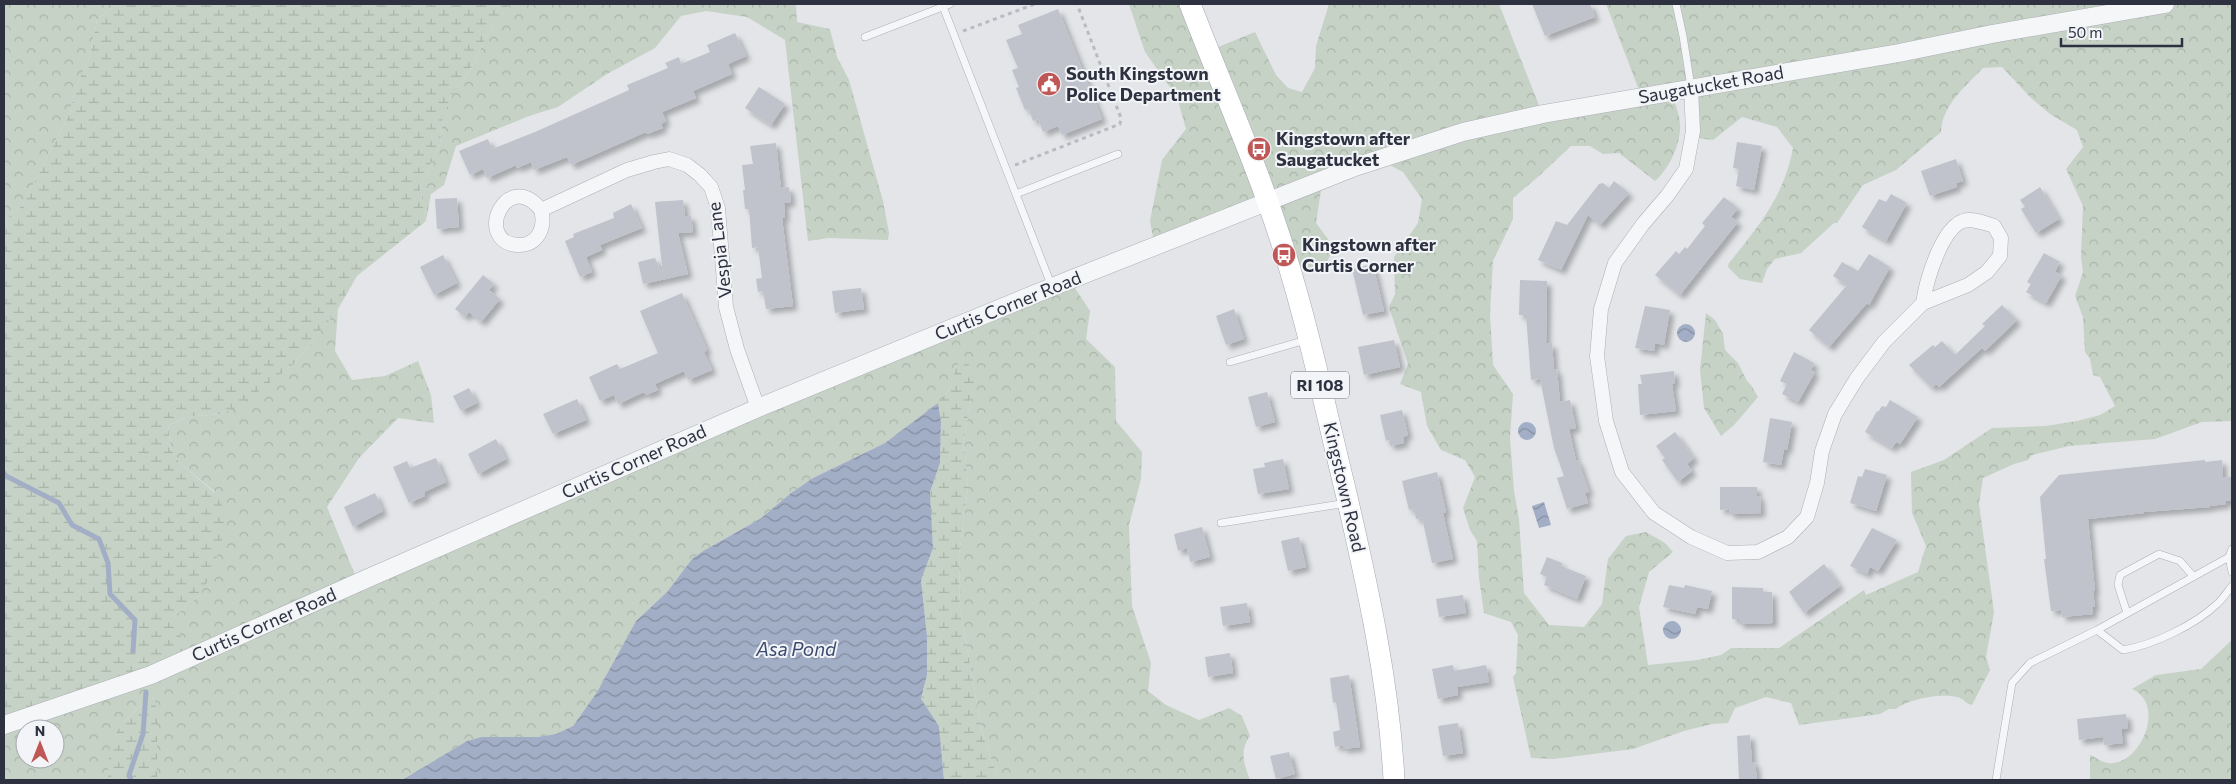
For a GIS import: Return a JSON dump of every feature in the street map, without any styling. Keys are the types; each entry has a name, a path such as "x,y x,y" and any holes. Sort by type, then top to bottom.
{"main road":[{"name":"Kingstown Road","path":"1190,4 1284,250 1308,340 1364,570 1381,657 1389,712 1394,780"}],"street":[{"name":"Saugatucket Road","path":"1267,203 1355,167 1463,132 1543,114 1899,53 1992,34 2165,4"},
{"path":"1691,88 1693,130 1686,169 1667,196 1642,224 1616,263 1601,309 1597,356 1606,421 1622,472 1654,513 1691,537 1726,553 1758,552 1788,537 1807,518 1818,483 1822,451 1835,414 1857,378 1884,342 1923,303 1968,285 1986,272 2000,256 2001,238 1994,226 1980,221 1963,221 1951,230 1934,262 1925,285 1923,303"},
{"name":"Vespia Lane","path":"541,210 627,170 654,162 669,159 687,165 700,175 711,188 718,208 726,308 737,349 758,408"},
{"name":"Curtis Corner Road","path":"4,725 151,675 758,408 1052,287 1267,203"}],"lane":[{"path":"1676,4 1691,88"},
{"path":"865,36 945,5 953,35 1052,287"},
{"path":"1016,194 1118,154"},
{"path":"1230,362 1308,340"},
{"path":"1221,523 1348,503"},
{"path":"1996,780 2012,683 2030,663 2097,630 2228,557 2232,549"},
{"path":"2127,613 2118,585 2120,575 2159,554 2180,561 2193,576"},
{"path":"2228,557 2232,572"},
{"path":"2097,630 2123,650 2140,647 2179,630 2217,604 2232,586"}],"path":[{"path":"953,35 1035,4"},
{"path":"1005,169 1120,124 1121,118 1077,4"}],"green space":[{"path":"4,4 116,4 97,20 89,59 76,86 70,113 22,206 6,219 4,218"},
{"path":"116,4 510,4 491,28 468,74 450,98 443,117 440,144 420,187 426,221 357,276 338,309 295,363 240,406 221,414 186,417 168,426 171,449 179,462 215,493 226,511 223,538 210,577 199,596 174,616 187,654 4,722 4,218 6,219 22,206 70,113 76,86 89,59 97,20"},
{"path":"510,4 796,4 797,22 830,29 837,57 849,80 883,201 889,233 888,240 829,238 808,241 785,40 747,17 706,11 681,16 655,48 607,74 558,107 529,116 456,146 444,185 431,194 426,221 420,187 440,144 443,117 450,98 468,74 491,28"},
{"path":"1129,4 1191,4 1211,50 1255,32 1276,75 1288,88 1302,92 1315,68 1316,46 1329,4 1499,4 1540,108 1639,90 1606,4 2232,4 2232,421 2202,422 2155,439 2069,446 2032,455 2028,460 1983,478 1979,504 1994,612 1986,657 1990,670 1972,705 1956,697 1928,697 1901,705 1896,709 1889,709 1880,714 1799,725 1791,703 1766,697 1735,708 1728,723 1712,724 1684,731 1633,749 1553,759 1531,758 1513,677 1516,673 1518,635 1511,622 1484,613 1479,578 1477,541 1470,530 1463,508 1475,477 1465,460 1441,450 1427,426 1421,392 1400,384 1408,364 1389,307 1395,294 1394,257 1418,223 1422,199 1403,172 1376,158 1323,177 1316,223 1334,247 1327,262 1296,273 1270,207 1154,243 1150,221 1162,160 1186,129 1177,97 1145,52","holes":["2002,67 2030,97 2050,114 2077,130 2083,147 2066,169 2083,206 2081,256 2083,272 2075,296 2083,317 2085,352 2090,359 2093,375 2100,377 2115,406 2100,415 2077,421 2046,426 1992,428 1944,460 1911,472 1912,513 1926,546 1918,572 1866,595 1864,590 1779,648 1731,648 1721,655 1698,660 1648,665 1639,607 1649,572 1673,552 1665,543 1646,532 1626,536 1608,559 1602,604 1584,627 1549,625 1524,593 1519,519 1514,491 1510,438 1513,394 1493,365 1490,314 1493,261 1513,219 1513,198 1571,146 1590,146 1603,154 1619,153 1655,181 1665,170 1673,156 1680,132 1680,121 1671,91 1697,85 1700,120 1696,138 1713,140 1742,117 1777,127 1793,148 1789,165 1777,196 1728,267 1740,279 1762,283 1767,269 1775,259 1801,253 1834,223 1837,223 1863,185 1896,170 1941,132 1942,122 1950,105 1983,68"]},
{"path":"1071,282 1090,311 1086,339 1115,367 1116,421 1142,452 1141,479 1129,525 1132,606 1151,663 1148,691 1166,705 1199,720 1229,708 1242,716 1250,736 1245,747 1244,763 1250,780 998,780 982,731 960,609 959,555 968,488 964,442 970,401 975,390 956,365 953,381 944,398 930,410 885,443 813,478 791,493 760,519 692,559 667,592 636,621 597,692 573,726 556,734 537,737 481,737 467,741 402,780 157,780 157,710 153,697 132,714 118,732 110,754 108,780 4,780 4,722 174,616 199,596 215,492 179,462 171,449 168,426 186,417 221,414 295,363 338,309 335,351 352,380 385,376 418,361 431,395 434,423 398,418 359,458 327,507 355,575"},
{"path":"1706,313 1715,320 1723,334 1725,350 1738,363 1758,397 1734,425 1721,436 1704,408 1700,370"},
{"path":"967,360 975,390 970,401 964,442 968,488 959,555 960,609 982,731 998,780 944,780 939,726 921,700 927,675 927,636 921,580 933,548 930,492 940,463 941,421 938,403 948,391 956,365"},
{"path":"2232,640 2232,780 2090,780 2090,755 2104,762 2116,763 2128,757 2137,748 2144,736 2148,722 2148,709 2143,697 2132,689 2156,675 2201,669"},
{"path":"153,697 157,709 157,780 108,780 110,748 116,733 133,712"}],"water":[{"path":"1686,324 1692,327 1695,333 1692,339 1686,342 1680,339 1677,333 1680,327"},
{"name":"Asa Pond","path":"938,403 941,421 940,463 930,492 933,548 921,580 927,636 927,675 921,699 939,726 944,780 402,780 467,741 481,737 537,737 556,734 573,726 597,692 636,621 667,592 692,559 760,519 791,493 813,478 885,443"},
{"path":"1527,422 1533,425 1536,431 1533,437 1527,440 1521,437 1518,431 1521,425"},
{"path":"1544,502 1551,525 1539,528 1532,506"},
{"path":"1672,621 1678,624 1681,630 1678,636 1672,639 1666,636 1663,630 1666,624"}],"building":[{"path":"1532,4 1590,4 1595,17 1545,36"},
{"path":"1058,9 1102,119 1062,135 1058,126 1043,132 1038,119 1033,121 1029,109 1025,110 1016,88 1019,87 1012,70 1018,68 1006,40 1022,34 1018,25"},
{"path":"735,33 746,56 728,64 732,74 693,91 696,98 662,112 666,121 661,124 663,128 647,134 646,132 571,165 567,157 534,170 531,162 517,168 516,165 487,178 483,169 470,175 459,151 488,139 492,149 535,132 629,90 627,85 668,68 665,63 679,57 681,64 710,52 707,45"},
{"path":"759,87 785,104 771,125 745,108"},
{"path":"1737,142 1762,146 1754,190 1736,186 1739,169 1733,168"},
{"path":"776,143 781,188 789,187 791,202 784,203 785,218 782,218 793,306 766,309 763,291 758,292 756,279 762,278 758,247 752,248 749,209 745,209 742,165 753,164 750,146"},
{"path":"1956,159 1963,181 1956,183 1957,187 1930,196 1921,171"},
{"path":"1614,181 1629,193 1600,225 1588,215 1561,270 1538,260 1556,221 1567,225 1599,184 1603,183 1609,188"},
{"path":"2040,187 2059,219 2036,233 2021,209 2025,207 2020,200"},
{"path":"1891,194 1907,203 1886,241 1862,227 1879,199 1886,202"},
{"path":"1724,197 1738,208 1731,217 1738,222 1680,295 1655,275 1676,251 1679,254 1685,247 1687,249 1705,226 1702,223"},
{"path":"457,198 459,227 437,229 435,199"},
{"path":"683,200 685,216 691,216 693,232 678,233 688,274 643,284 638,262 655,258 663,275 655,202"},
{"path":"631,204 642,228 600,245 602,250 586,257 592,272 580,277 565,241 574,237 573,234 614,218 613,213"},
{"path":"2044,253 2060,262 2055,272 2062,275 2046,303 2026,292 2031,284 2027,282"},
{"path":"1869,254 1890,267 1869,305 1867,303 1829,347 1809,330 1847,285 1833,276 1842,262 1858,271"},
{"path":"443,255 457,283 434,295 420,267"},
{"path":"1373,264 1384,311 1363,315 1352,269"},
{"path":"483,275 494,284 489,290 500,299 481,322 469,312 465,317 455,309"},
{"path":"1520,280 1547,281 1546,344 1552,343 1554,370 1557,369 1560,402 1570,400 1576,428 1569,429 1576,461 1578,460 1589,492 1585,493 1588,503 1567,509 1557,478 1564,476 1554,448 1540,379 1531,380 1526,315 1519,315"},
{"path":"861,288 864,309 835,313 832,291"},
{"path":"682,293 707,350 704,352 712,370 688,380 684,371 655,384 658,390 646,395 644,392 618,404 614,395 600,401 589,377 617,364 620,369 658,353 640,311"},
{"path":"2002,305 2017,320 1985,351 1982,348 1939,387 1936,384 1932,388 1909,365 1933,345 1935,347 1942,341 1955,355 1985,326 1982,324"},
{"path":"1645,306 1670,310 1664,345 1655,343 1654,351 1635,348"},
{"path":"1234,309 1244,339 1226,345 1216,316"},
{"path":"1394,340 1400,367 1364,375 1358,347"},
{"path":"1794,352 1814,363 1811,370 1815,372 1798,402 1782,394 1787,384 1780,381"},
{"path":"1674,371 1675,383 1672,384 1676,411 1640,415 1638,384 1642,384 1640,375"},
{"path":"469,388 477,403 461,411 453,396"},
{"path":"1267,392 1275,422 1256,427 1248,397"},
{"path":"577,399 586,420 553,434 543,414"},
{"path":"1890,400 1918,417 1900,444 1896,442 1892,448 1865,432 1877,411 1882,406 1886,407"},
{"path":"1402,410 1408,435 1403,437 1404,443 1390,446 1389,440 1386,441 1380,415"},
{"path":"1770,418 1792,422 1787,450 1784,449 1781,465 1763,462"},
{"path":"1675,432 1694,458 1687,464 1692,471 1678,482 1662,460 1665,458 1656,446"},
{"path":"496,439 506,459 478,474 468,454"},
{"path":"436,458 446,482 424,492 425,496 409,503 393,467 407,461 410,468"},
{"path":"1283,459 1289,489 1258,494 1253,469 1265,467 1264,463"},
{"path":"2205,460 2205,462 2222,460 2223,477 2231,477 2232,500 2225,501 2226,504 2210,507 2088,519 2095,591 2093,591 2095,607 2092,607 2093,614 2062,617 2061,610 2051,611 2044,559 2046,559 2040,497 2059,475"},
{"path":"1865,469 1887,475 1876,511 1850,503 1858,476 1862,477"},
{"path":"1437,472 1446,512 1443,513 1453,559 1432,563 1422,518 1416,519 1414,509 1409,510 1402,481"},
{"path":"1720,487 1757,487 1757,496 1760,496 1761,513 1730,514 1729,509 1720,510"},
{"path":"375,493 383,511 353,527 344,507"},
{"path":"1202,527 1210,557 1190,562 1187,548 1178,551 1174,534"},
{"path":"1872,528 1897,540 1878,571 1870,567 1867,574 1850,566"},
{"path":"1299,537 1306,567 1288,571 1281,541"},
{"path":"1547,557 1562,563 1561,566 1586,576 1577,599 1544,585 1547,577 1540,574"},
{"path":"1824,564 1840,586 1804,613 1789,592"},
{"path":"1669,585 1684,588 1685,585 1712,591 1708,609 1697,607 1695,614 1663,607"},
{"path":"1732,587 1763,588 1763,592 1772,592 1773,623 1739,624 1739,619 1732,619"},
{"path":"1463,595 1466,613 1439,617 1436,599"},
{"path":"1247,603 1250,622 1223,626 1220,607"},
{"path":"1230,653 1233,673 1208,677 1205,657"},
{"path":"1453,665 1454,671 1486,665 1489,682 1457,687 1458,695 1438,699 1432,669"},
{"path":"1349,675 1360,747 1343,749 1343,745 1335,747 1333,732 1340,730 1336,702 1333,703 1330,678"},
{"path":"2126,714 2128,728 2121,729 2123,743 2104,745 2103,737 2079,740 2077,719"},
{"path":"1458,723 1463,753 1443,756 1438,726"},
{"path":"1750,735 1752,763 1755,762 1757,780 1739,780 1737,736"},
{"path":"1289,752 1295,774 1276,779 1270,756"}],"waterway":[{"path":"4,473 6,476 59,503 72,525 99,539 108,563 110,594 135,620 133,651"},
{"path":"131,780 129,775 143,734 146,692"}],"place":[{"name":"South Kingstown Police Department","path":"1049,84"},
{"name":"Kingstown after Saugatucket","path":"1259,149"},
{"name":"Kingstown after Curtis Corner","path":"1284,255"}]}
